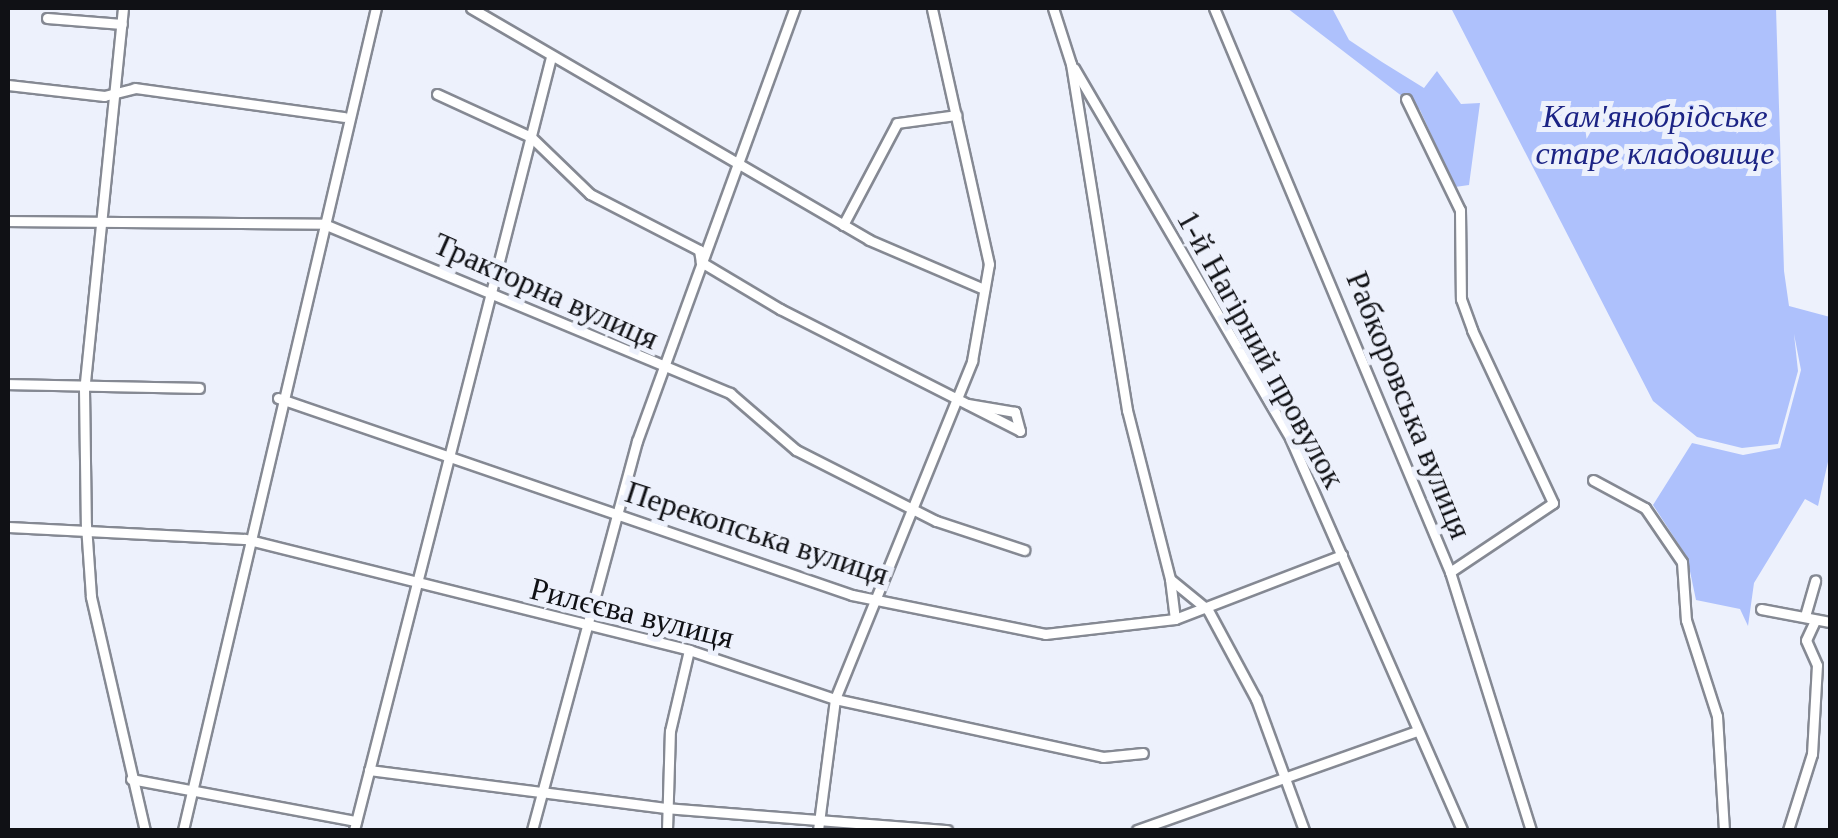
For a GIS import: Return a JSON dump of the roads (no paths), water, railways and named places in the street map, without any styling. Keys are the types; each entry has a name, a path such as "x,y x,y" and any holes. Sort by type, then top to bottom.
{"street":[{"path":"123,8 98,216 84,380 86,526 91,597 145,830"},
{"path":"183,830 278,398 324,224 344,118 376,8"},
{"path":"472,8 843,225 984,288"},
{"path":"532,830 618,514 662,370 795,8"},
{"path":"818,827 834,699 955,402 989,264 932,8"},
{"path":"1053,8 1072,64 1128,410 1170,579 1175,619"},
{"name":"Рабкоровська вулиця","path":"1214,8 1450,572 1531,830"},
{"path":"47,18 122,24"},
{"path":"131,779 192,785 356,826 446,453 491,296 551,57"},
{"name":"1-й Нагірний провулок","path":"1072,64 1290,438 1462,830"},
{"path":"8,85 344,118"},
{"path":"438,94 531,137 590,194 699,250 701,262"},
{"path":"1406,99 1460,210 1461,299 1472,330 1554,503 1450,572"},
{"path":"843,225 897,124 956,116"},
{"name":"Тракторна вулиця","path":"8,222 98,216 324,224 662,370 740,398 796,450 914,506 1024,550"},
{"path":"701,262 955,402 968,404 1015,412 1020,431 1012,433 968,404"},
{"path":"8,384 84,380 199,388"},
{"name":"Перекопська вулиця","path":"278,398 877,600 1045,634 1175,619 1199,605 1342,555"},
{"path":"1593,480 1644,508 1682,562 1686,620 1717,716 1724,830"},
{"name":"Рилєєва вулиця","path":"8,527 106,526 245,539 689,650 834,699 1104,757 1143,752"},
{"path":"1170,579 1199,605 1256,698 1289,779 1304,830"},
{"path":"1788,830 1812,754 1817,665 1806,640 1816,580"},
{"path":"1760,608 1830,622"},
{"path":"667,830 670,731 689,650"},
{"path":"1137,830 1416,731"},
{"path":"370,770 818,827 947,830"}],"park label":[{"name":"Кам'янобрідське старе кладовище","path":"1655,136"}]}
